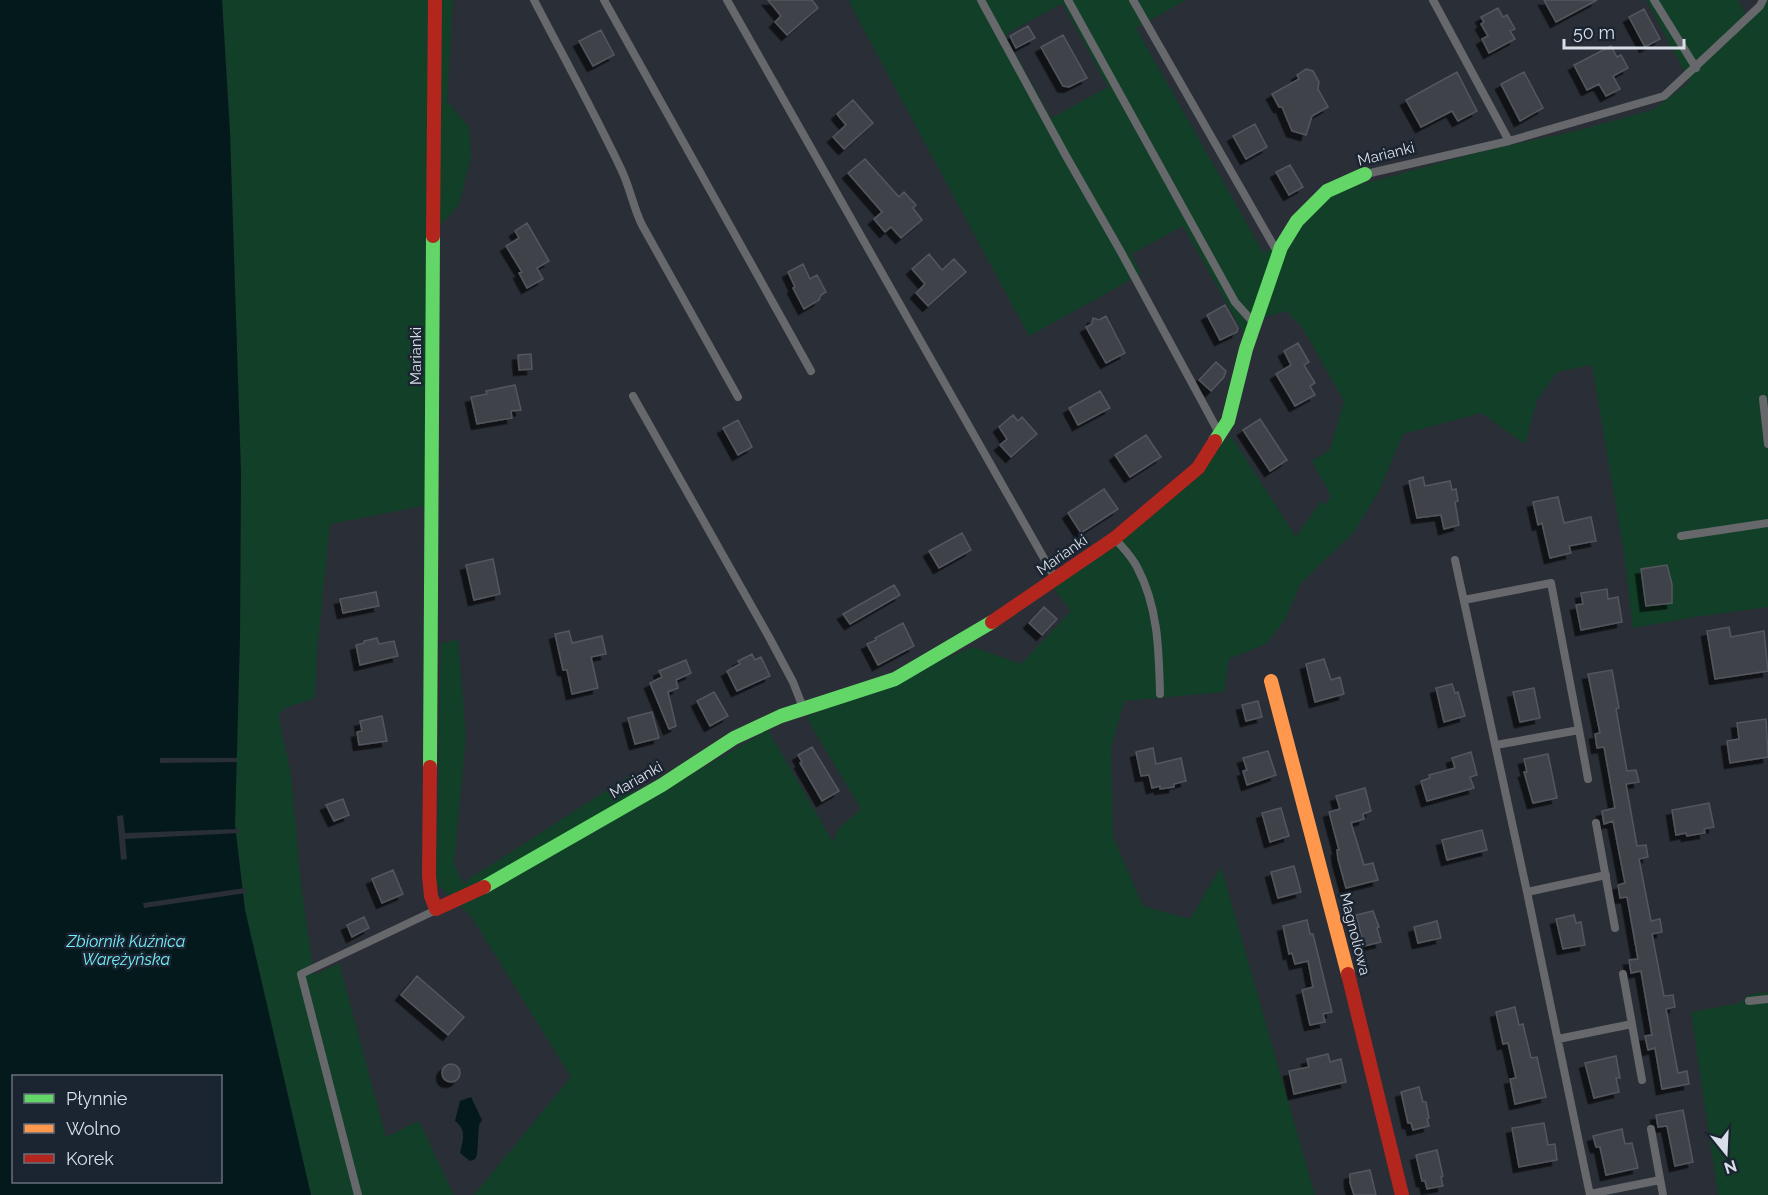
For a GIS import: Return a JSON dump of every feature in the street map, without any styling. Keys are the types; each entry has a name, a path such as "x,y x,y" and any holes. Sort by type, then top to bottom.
{"street":[{"name":"Marianki","path":"435,0 429,876 431,896 436,909 485,886 662,785 734,738 781,716 896,679 979,631 1115,538 1198,468 1220,435 1228,421 1246,349 1278,254 1297,221 1327,191 1365,174"},
{"name":"Magnoliowa","path":"1271,681 1342,949 1402,1195"}],"lane":[{"path":"534,0 609,143 629,186 634,209 738,398"},
{"path":"604,0 811,371"},
{"path":"727,0 1056,579"},
{"path":"981,0 1220,435"},
{"path":"1068,0 1235,302 1254,324"},
{"path":"1133,0 1278,254"},
{"path":"1433,0 1509,141"},
{"path":"1654,0 1696,68"},
{"name":"Marianki","path":"1365,174 1509,141 1664,96 1761,6 1763,0"},
{"path":"633,396 793,682 804,709"},
{"path":"1763,399 1768,444"},
{"path":"1681,536 1768,523"},
{"path":"1115,538 1137,566 1153,606 1159,648 1160,694"},
{"path":"1455,560 1590,1195 1660,1180"},
{"path":"1464,600 1551,584 1588,779"},
{"path":"1496,745 1579,730"},
{"path":"1596,823 1616,928"},
{"path":"1527,892 1606,875"},
{"path":"358,1195 301,974 436,909"},
{"path":"1623,974 1642,1080"},
{"path":"1749,1001 1768,999"},
{"path":"1558,1039 1632,1024"},
{"path":"1651,1130 1663,1195"}],"green space":[{"path":"222,0 453,0 447,101 469,127 471,155 459,205 430,237 438,503 330,524 317,651 315,698 285,708 278,715 291,774 301,884 314,975 339,963 386,1137 419,1121 454,1195 311,1195 245,910 235,825 241,473 230,132"},
{"path":"852,0 1186,0 1136,28 1264,254 1303,209 1341,190 1487,150 1576,131 1652,110 1690,82 1646,0 1738,0 1748,19 1765,0 1768,0 1768,607 1633,628 1624,553 1592,365 1557,372 1537,400 1525,444 1481,413 1403,434 1379,491 1354,532 1300,584 1286,618 1266,644 1229,659 1224,692 1124,701 1111,749 1113,837 1143,906 1190,919 1221,867 1315,1195 474,1195 571,1077 471,916 436,883 441,644 458,639 466,737 454,864 464,885 469,879 629,776 636,807 768,730 833,842 839,828 861,809 806,717 973,647 1021,664 1071,611 1051,585 1231,436 1296,537 1321,501 1326,505 1331,496 1312,461 1330,450 1344,401 1302,327 1286,311 1265,317 1252,348 1183,226 1131,254 1141,274 1029,336 849,2","holes":["1062,3 1108,87 1051,118 1005,35"]},
{"path":"1768,992 1768,1195 1718,1195 1691,1012 1740,1003 1748,995"}],"water":[{"name":"Zbiornik Kuźnica Warężyńska","path":"0,0 222,0 230,132 241,473 235,825 245,910 311,1195 0,1195"},
{"path":"471,1097 482,1120 479,1125 477,1155 470,1161 460,1153 463,1132 455,1121 460,1101"}],"pier":[{"path":"160,758 237,758 237,762 160,763"},
{"path":"123,815 125,833 239,829 239,833 125,839 127,859 121,860 117,816"},
{"path":"245,888 246,893 144,908 143,903"}],"building":[{"path":"768,0 812,0 818,8 787,35 775,22 781,16"},
{"path":"1544,0 1597,0 1556,22"},
{"path":"1498,8 1503,17 1507,15 1515,29 1510,31 1515,39 1489,53 1482,39 1488,36 1481,24 1484,22 1481,17"},
{"path":"1644,9 1660,39 1645,47 1629,17"},
{"path":"1028,26 1035,38 1016,48 1010,36"},
{"path":"601,30 614,55 593,66 579,41"},
{"path":"1063,35 1087,78 1069,87 1063,86 1041,47"},
{"path":"1611,46 1617,57 1621,55 1628,68 1613,76 1620,89 1606,96 1599,84 1587,90 1574,65"},
{"path":"1306,69 1313,71 1319,82 1318,89 1328,107 1312,116 1306,135 1292,131 1282,107 1279,107 1272,94 1299,79 1297,75"},
{"path":"1457,72 1477,111 1458,121 1452,111 1421,127 1406,100"},
{"path":"1524,72 1543,108 1520,121 1501,84"},
{"path":"853,100 873,123 844,149 833,137 846,125 837,114"},
{"path":"1255,124 1267,147 1246,159 1233,136"},
{"path":"865,159 899,197 904,192 916,205 913,208 922,220 901,238 891,227 885,232 874,219 882,212 848,173"},
{"path":"1290,165 1303,187 1289,195 1276,172"},
{"path":"527,223 549,261 537,268 543,279 527,288 519,273 522,272 506,246 519,238 515,231"},
{"path":"929,254 942,270 954,259 966,272 928,306 916,293 925,284 912,269"},
{"path":"803,264 810,279 817,275 826,292 819,300 804,309 788,272"},
{"path":"1225,305 1238,328 1237,332 1220,340 1207,315"},
{"path":"1106,316 1125,353 1106,363 1086,327 1092,324 1093,318 1099,320"},
{"path":"1298,343 1309,362 1304,365 1315,383 1310,386 1315,395 1295,406 1276,374 1291,365 1284,351"},
{"path":"531,354 532,369 519,370 518,355"},
{"path":"1216,362 1226,371 1224,377 1211,391 1199,380"},
{"path":"515,385 521,410 511,411 512,418 477,424 471,397 487,394 486,391"},
{"path":"1100,391 1110,408 1078,425 1069,408"},
{"path":"1013,415 1018,421 1022,417 1037,434 1011,457 1000,445 1007,439 999,427"},
{"path":"1260,419 1287,460 1270,471 1243,430"},
{"path":"738,420 752,447 738,455 723,428"},
{"path":"1146,435 1161,457 1130,477 1115,455"},
{"path":"1423,477 1425,486 1450,481 1452,490 1456,489 1458,501 1455,502 1459,525 1444,529 1441,515 1417,518 1409,481"},
{"path":"1104,489 1118,509 1081,533 1068,513"},
{"path":"1558,497 1564,523 1591,517 1596,541 1569,546 1571,553 1550,558 1542,523 1538,525 1533,502"},
{"path":"962,533 971,550 939,568 929,551"},
{"path":"493,559 500,594 474,600 466,565"},
{"path":"1667,565 1672,584 1672,603 1646,606 1641,569"},
{"path":"894,585 900,595 850,624 843,614"},
{"path":"1607,589 1608,599 1618,597 1622,622 1581,630 1576,605 1583,604 1581,593"},
{"path":"376,592 379,606 343,613 340,599"},
{"path":"1044,607 1057,619 1042,635 1029,623"},
{"path":"903,623 914,646 878,665 867,644"},
{"path":"1729,627 1731,637 1764,631 1768,671 1715,679 1707,631"},
{"path":"569,631 572,643 602,636 606,654 591,657 598,688 572,694 567,670 563,670 555,634"},
{"path":"377,638 379,644 394,641 398,656 360,665 356,645"},
{"path":"752,654 755,660 761,657 770,676 737,691 727,671 740,664 738,661"},
{"path":"1324,659 1331,680 1340,677 1344,694 1315,702 1306,664"},
{"path":"686,660 691,673 676,680 678,688 668,692 676,726 669,729 650,683 662,677 659,671"},
{"path":"1612,670 1627,771 1636,770 1639,782 1626,784 1637,846 1646,845 1648,857 1639,859 1651,921 1660,919 1662,932 1652,934 1664,996 1673,995 1675,1007 1666,1009 1678,1073 1687,1071 1689,1084 1662,1089 1655,1048 1648,1050 1645,1036 1652,1035 1641,971 1631,973 1629,960 1638,959 1627,897 1620,898 1618,885 1625,883 1613,821 1604,824 1602,811 1615,808 1604,747 1597,748 1595,734 1600,733 1588,674"},
{"path":"1452,684 1455,693 1458,692 1465,716 1444,722 1436,688"},
{"path":"1534,688 1540,718 1520,722 1513,692"},
{"path":"714,692 728,716 710,726 697,701"},
{"path":"1258,701 1262,717 1246,721 1242,705"},
{"path":"652,712 659,738 635,744 628,718"},
{"path":"382,716 387,741 359,745 357,732 362,731 360,721"},
{"path":"1766,719 1768,757 1730,763 1727,741 1739,739 1737,723"},
{"path":"812,747 839,791 822,801 800,763 802,762 798,755"},
{"path":"1153,748 1156,764 1181,758 1186,781 1174,784 1174,787 1152,788 1149,775 1141,776 1136,752"},
{"path":"1268,751 1276,775 1247,785 1243,771 1247,770 1243,758"},
{"path":"1471,752 1477,775 1470,777 1474,788 1427,801 1421,781 1430,778 1429,775 1455,768 1452,758"},
{"path":"1548,754 1557,798 1533,803 1524,772 1527,772 1524,759"},
{"path":"1365,788 1371,811 1363,814 1364,819 1351,823 1364,865 1373,863 1378,880 1346,888 1329,812 1340,809 1336,796"},
{"path":"343,799 349,815 334,821 326,805"},
{"path":"1709,803 1714,827 1704,829 1705,833 1676,835 1672,810"},
{"path":"1281,808 1289,836 1270,842 1262,813"},
{"path":"1482,830 1487,850 1447,860 1442,840"},
{"path":"1294,866 1301,892 1278,898 1271,872"},
{"path":"393,870 403,894 382,903 372,879"},
{"path":"1373,911 1379,927 1377,928 1381,942 1364,946 1356,915"},
{"path":"1574,915 1576,923 1581,922 1585,945 1563,949 1556,919"},
{"path":"364,917 369,928 352,937 347,925"},
{"path":"1307,920 1310,934 1313,934 1332,1012 1323,1014 1325,1022 1310,1025 1302,990 1313,987 1308,961 1295,964 1292,953 1289,954 1283,926"},
{"path":"1437,921 1441,938 1418,943 1414,927"},
{"path":"417,976 464,1017 448,1035 401,995"},
{"path":"1515,1007 1519,1025 1523,1024 1531,1058 1537,1057 1546,1097 1515,1104 1510,1079 1516,1078 1508,1043 1503,1044 1496,1012"},
{"path":"1328,1054 1330,1062 1341,1059 1346,1082 1294,1094 1289,1071 1309,1067 1307,1059"},
{"path":"1616,1056 1620,1078 1616,1078 1619,1092 1594,1098 1585,1063"},
{"path":"451,1064 457,1067 460,1073 457,1079 451,1082 445,1079 442,1073 445,1067"},
{"path":"1419,1087 1423,1102 1426,1102 1429,1126 1413,1130 1411,1123 1408,1123 1401,1092"},
{"path":"1683,1110 1693,1162 1675,1166 1667,1126 1658,1127 1656,1115"},
{"path":"1544,1123 1548,1145 1555,1144 1557,1160 1519,1167 1512,1128"},
{"path":"1622,1129 1625,1144 1632,1143 1638,1168 1606,1175 1600,1147 1596,1147 1593,1136"},
{"path":"1437,1150 1443,1186 1427,1189 1425,1181 1422,1181 1416,1155"},
{"path":"1370,1170 1376,1195 1354,1195 1350,1174"}],"traffic: fast":[{"path":"1215,441 1228,421 1246,349 1281,247 1297,221 1327,191 1365,174"},
{"path":"430,767 433,236"},
{"path":"484,887 662,785 734,738 781,716 895,679 992,622"}],"traffic: slow":[{"path":"1271,681 1348,974"}],"traffic: jam":[{"path":"433,236 435,0"},
{"path":"992,622 1115,538 1198,468 1215,441"},
{"path":"430,767 429,876 431,896 436,909 484,887"},
{"path":"1348,974 1402,1195"}]}
